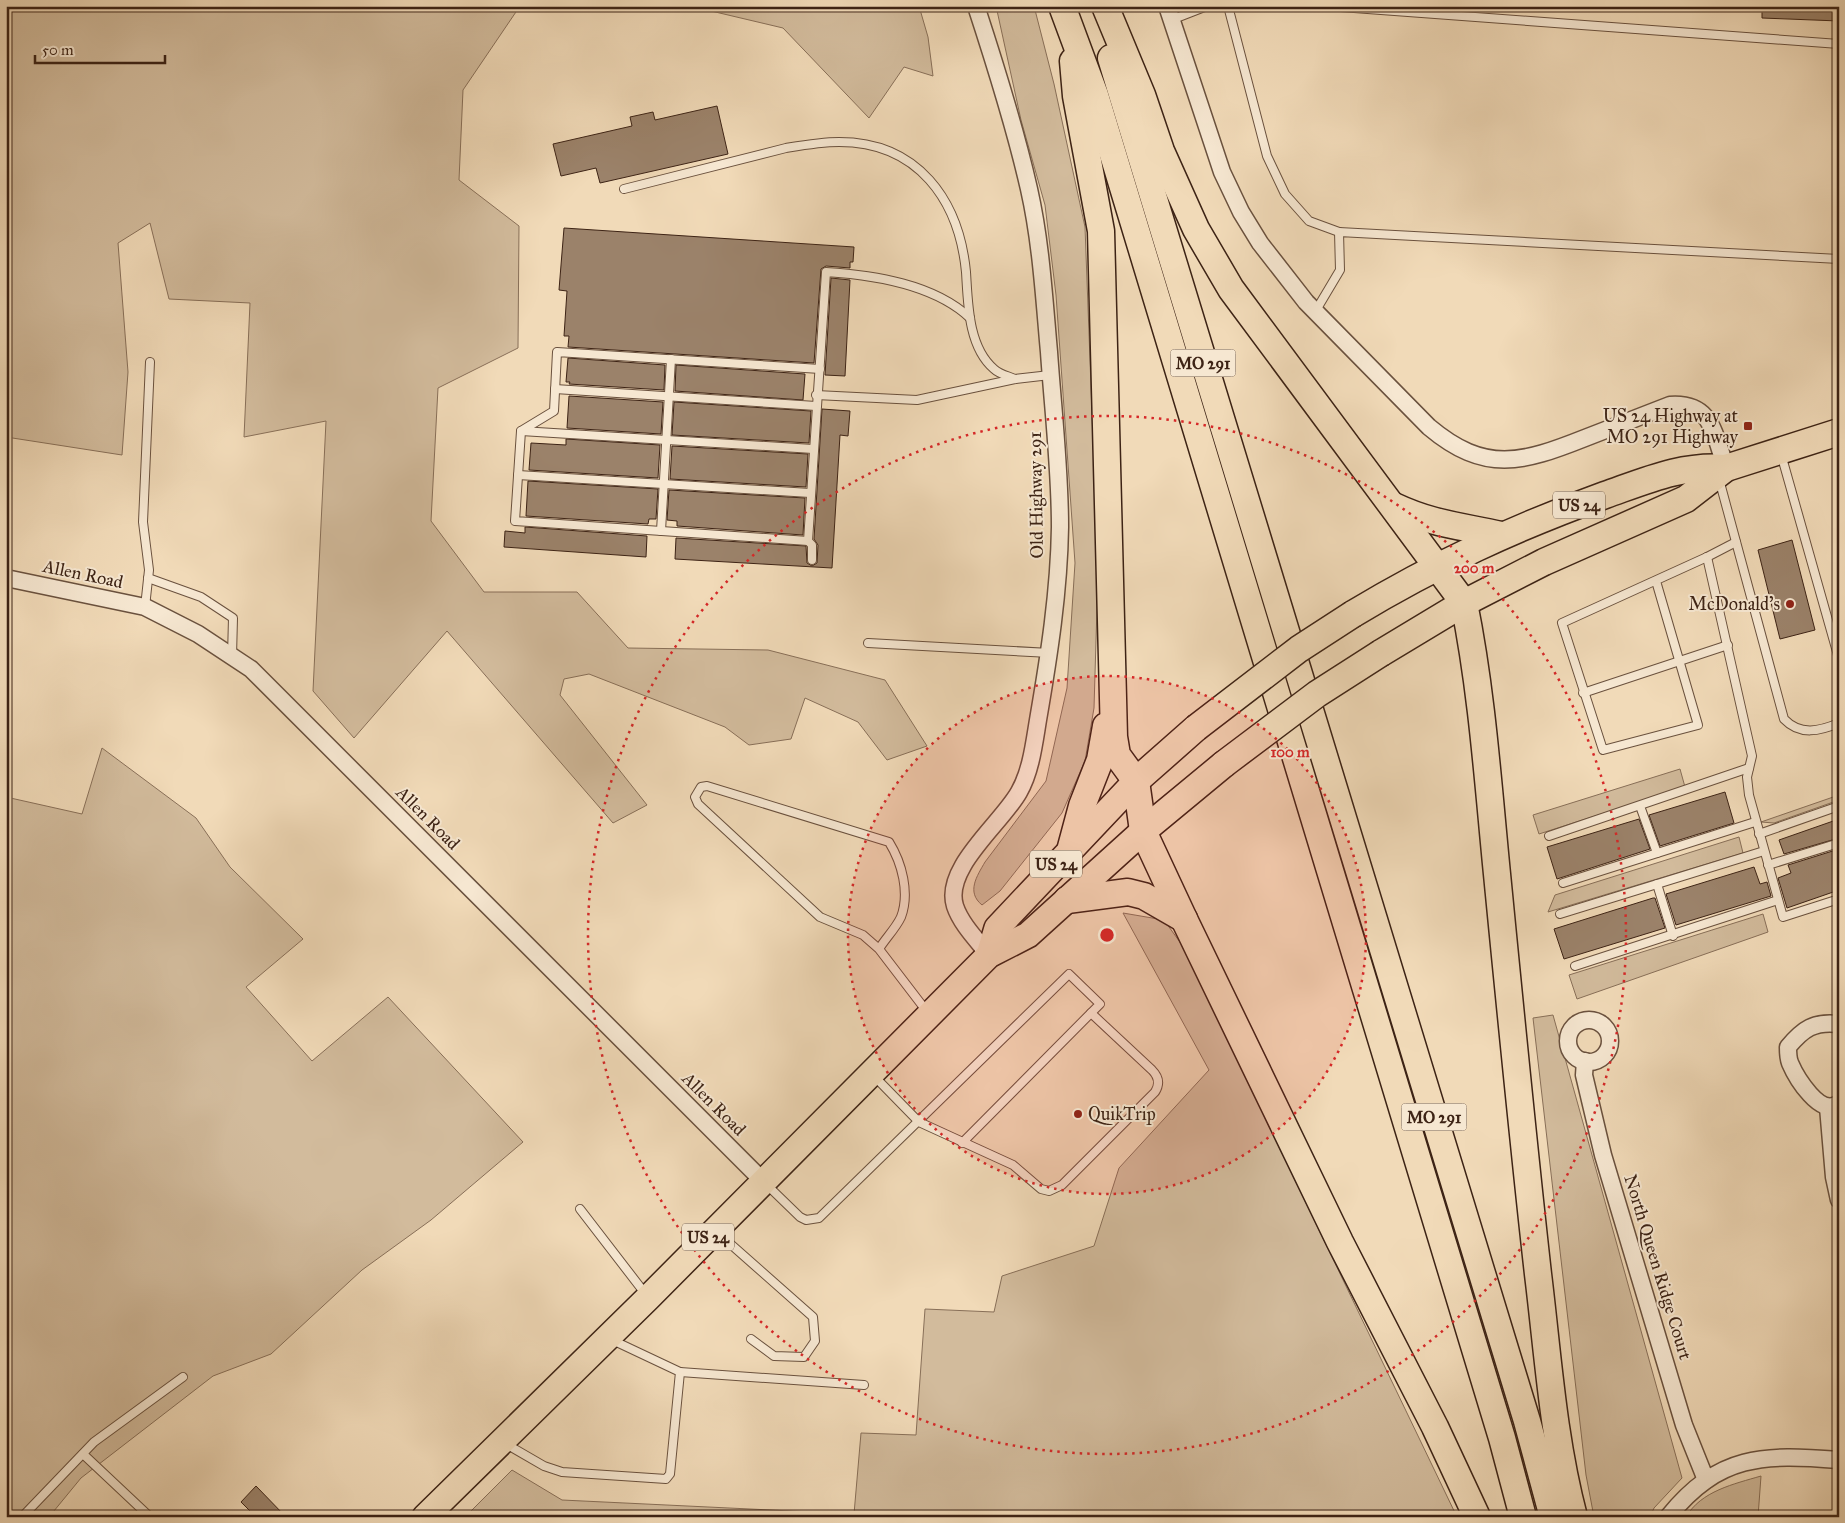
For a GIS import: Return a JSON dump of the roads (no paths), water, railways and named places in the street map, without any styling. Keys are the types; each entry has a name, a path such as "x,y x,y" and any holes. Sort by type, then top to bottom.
{"highway":[{"name":"MO 291","path":"1097,6 1123,101 1527,1421 1553,1517"},
{"path":"1104,6 1142,95 1161,151 1206,246 1231,289 1438,565 1464,603 1474,660 1523,1142 1550,1370 1564,1480 1574,1517"},
{"name":"MO 291","path":"1066,18 1098,105 1502,1438 1523,1517"},
{"path":"1066,18 1076,96 1101,231 1114,737 1117,755 1136,781 1143,831 1184,919 1340,1242 1435,1427 1476,1517"},
{"name":"US 24","path":"1143,831 1224,764 1317,694 1464,603 1600,536 1686,500 1722,471 1780,450 1839,432"},
{"name":"US 24","path":"1136,781 1196,728 1299,649 1353,614 1438,565 1501,535 1659,476 1687,468 1722,471"},
{"path":"1394,506 1419,518 1501,535"},
{"path":"1474,660 1483,620 1497,586"},
{"path":"1071,847 1082,806 1100,760 1113,684"},
{"path":"1068,900 1128,892 1150,899 1184,919"}],"main road":[{"name":"US 24","path":"989,955 997,928 1071,847 1136,781"},
{"name":"US 24","path":"425,1517 608,1338 989,955 1028,935 1143,831"}],"street":[{"name":"Old Highway 291","path":"976,6 1004,92 1030,191 1042,269 1060,526 1057,585 1050,653 1029,767 1020,791 970,855 958,874 954,890 954,903 958,914 989,955"},
{"path":"1169,13 1209,135 1241,212 1280,272 1315,312 1429,428 1447,443 1468,453 1495,460 1521,460 1546,454 1670,405 1685,404 1699,409 1711,424 1722,471"},
{"name":"Allen Road","path":"6,578 145,607 198,634 258,676 764,1182"},
{"path":"1839,1024 1824,1022 1802,1031 1788,1047 1789,1062 1815,1101 1834,1105 1834,1177 1839,1200"},
{"name":"North Queen Ridge Court","path":"1585,1061 1584,1076 1604,1155 1684,1425 1706,1480"},
{"path":"1668,1517 1687,1494 1719,1470 1754,1460 1791,1456 1839,1460"}],"lane":[{"path":"1169,13 1207,6"},
{"path":"1228,6 1267,156 1285,194 1309,221 1339,232 1839,259"},
{"path":"1327,6 1839,44"},
{"path":"624,189 786,148 812,144 840,142 861,144 898,155 917,167 933,182 953,215 965,268 970,318 978,344 994,370 1014,378"},
{"path":"1315,312 1340,270 1339,232"},
{"path":"808,541 816,395 820,369 826,272 885,278 950,303 970,318"},
{"path":"521,431 554,411 558,352 820,369"},
{"path":"661,531 670,359"},
{"path":"145,607 149,570 143,522 150,362"},
{"path":"816,395 917,400 1014,378 1050,375"},
{"path":"556,389 816,406"},
{"path":"521,431 813,449"},
{"path":"521,431 515,520 808,541 812,545 812,560"},
{"path":"1780,450 1839,659"},
{"path":"1722,471 1736,542 1784,719 1790,725 1806,731 1824,729 1839,723"},
{"path":"518,475 810,493"},
{"path":"1656,581 1698,725 1604,750 1583,693 1562,623 1656,581 1736,542"},
{"path":"1707,557 1752,756 1749,768 1749,795 1783,917 1839,899"},
{"path":"148,578 201,597 233,618 232,657"},
{"path":"868,644 1050,653"},
{"path":"1583,693 1680,659 1728,645"},
{"path":"1549,836 1749,768"},
{"path":"878,949 900,917 905,895 902,870 889,842 707,786 701,787 696,797 698,804 820,917 863,935 878,949 929,1014"},
{"path":"1640,806 1657,853"},
{"path":"1759,834 1839,806"},
{"path":"1563,883 1755,822"},
{"path":"1768,865 1839,843"},
{"path":"1560,914 1764,851"},
{"path":"1657,884 1674,936"},
{"path":"1575,966 1674,936 1778,900"},
{"path":"764,1182 800,1217 806,1220 819,1218 1069,974 1100,1004 962,1143"},
{"path":"870,1073 919,1122 1013,1165 1041,1189 1049,1191 1062,1185 1157,1088 1158,1083 1155,1073 1092,1013"},
{"path":"580,1209 648,1298"},
{"path":"715,1230 813,1317 815,1341 804,1357 774,1356 751,1339"},
{"path":"608,1338 680,1372 864,1385"},
{"path":"502,1442 544,1466 562,1472 666,1479 670,1474 680,1372"},
{"path":"22,1517 94,1442 183,1377"},
{"path":"83,1454 150,1517"}],"place":[{"name":"US 24 Highway at MO 291 Highway","path":"1748,426"},
{"name":"McDonald's","path":"1790,604"},
{"name":"QuikTrip","path":"1078,1114"}]}
